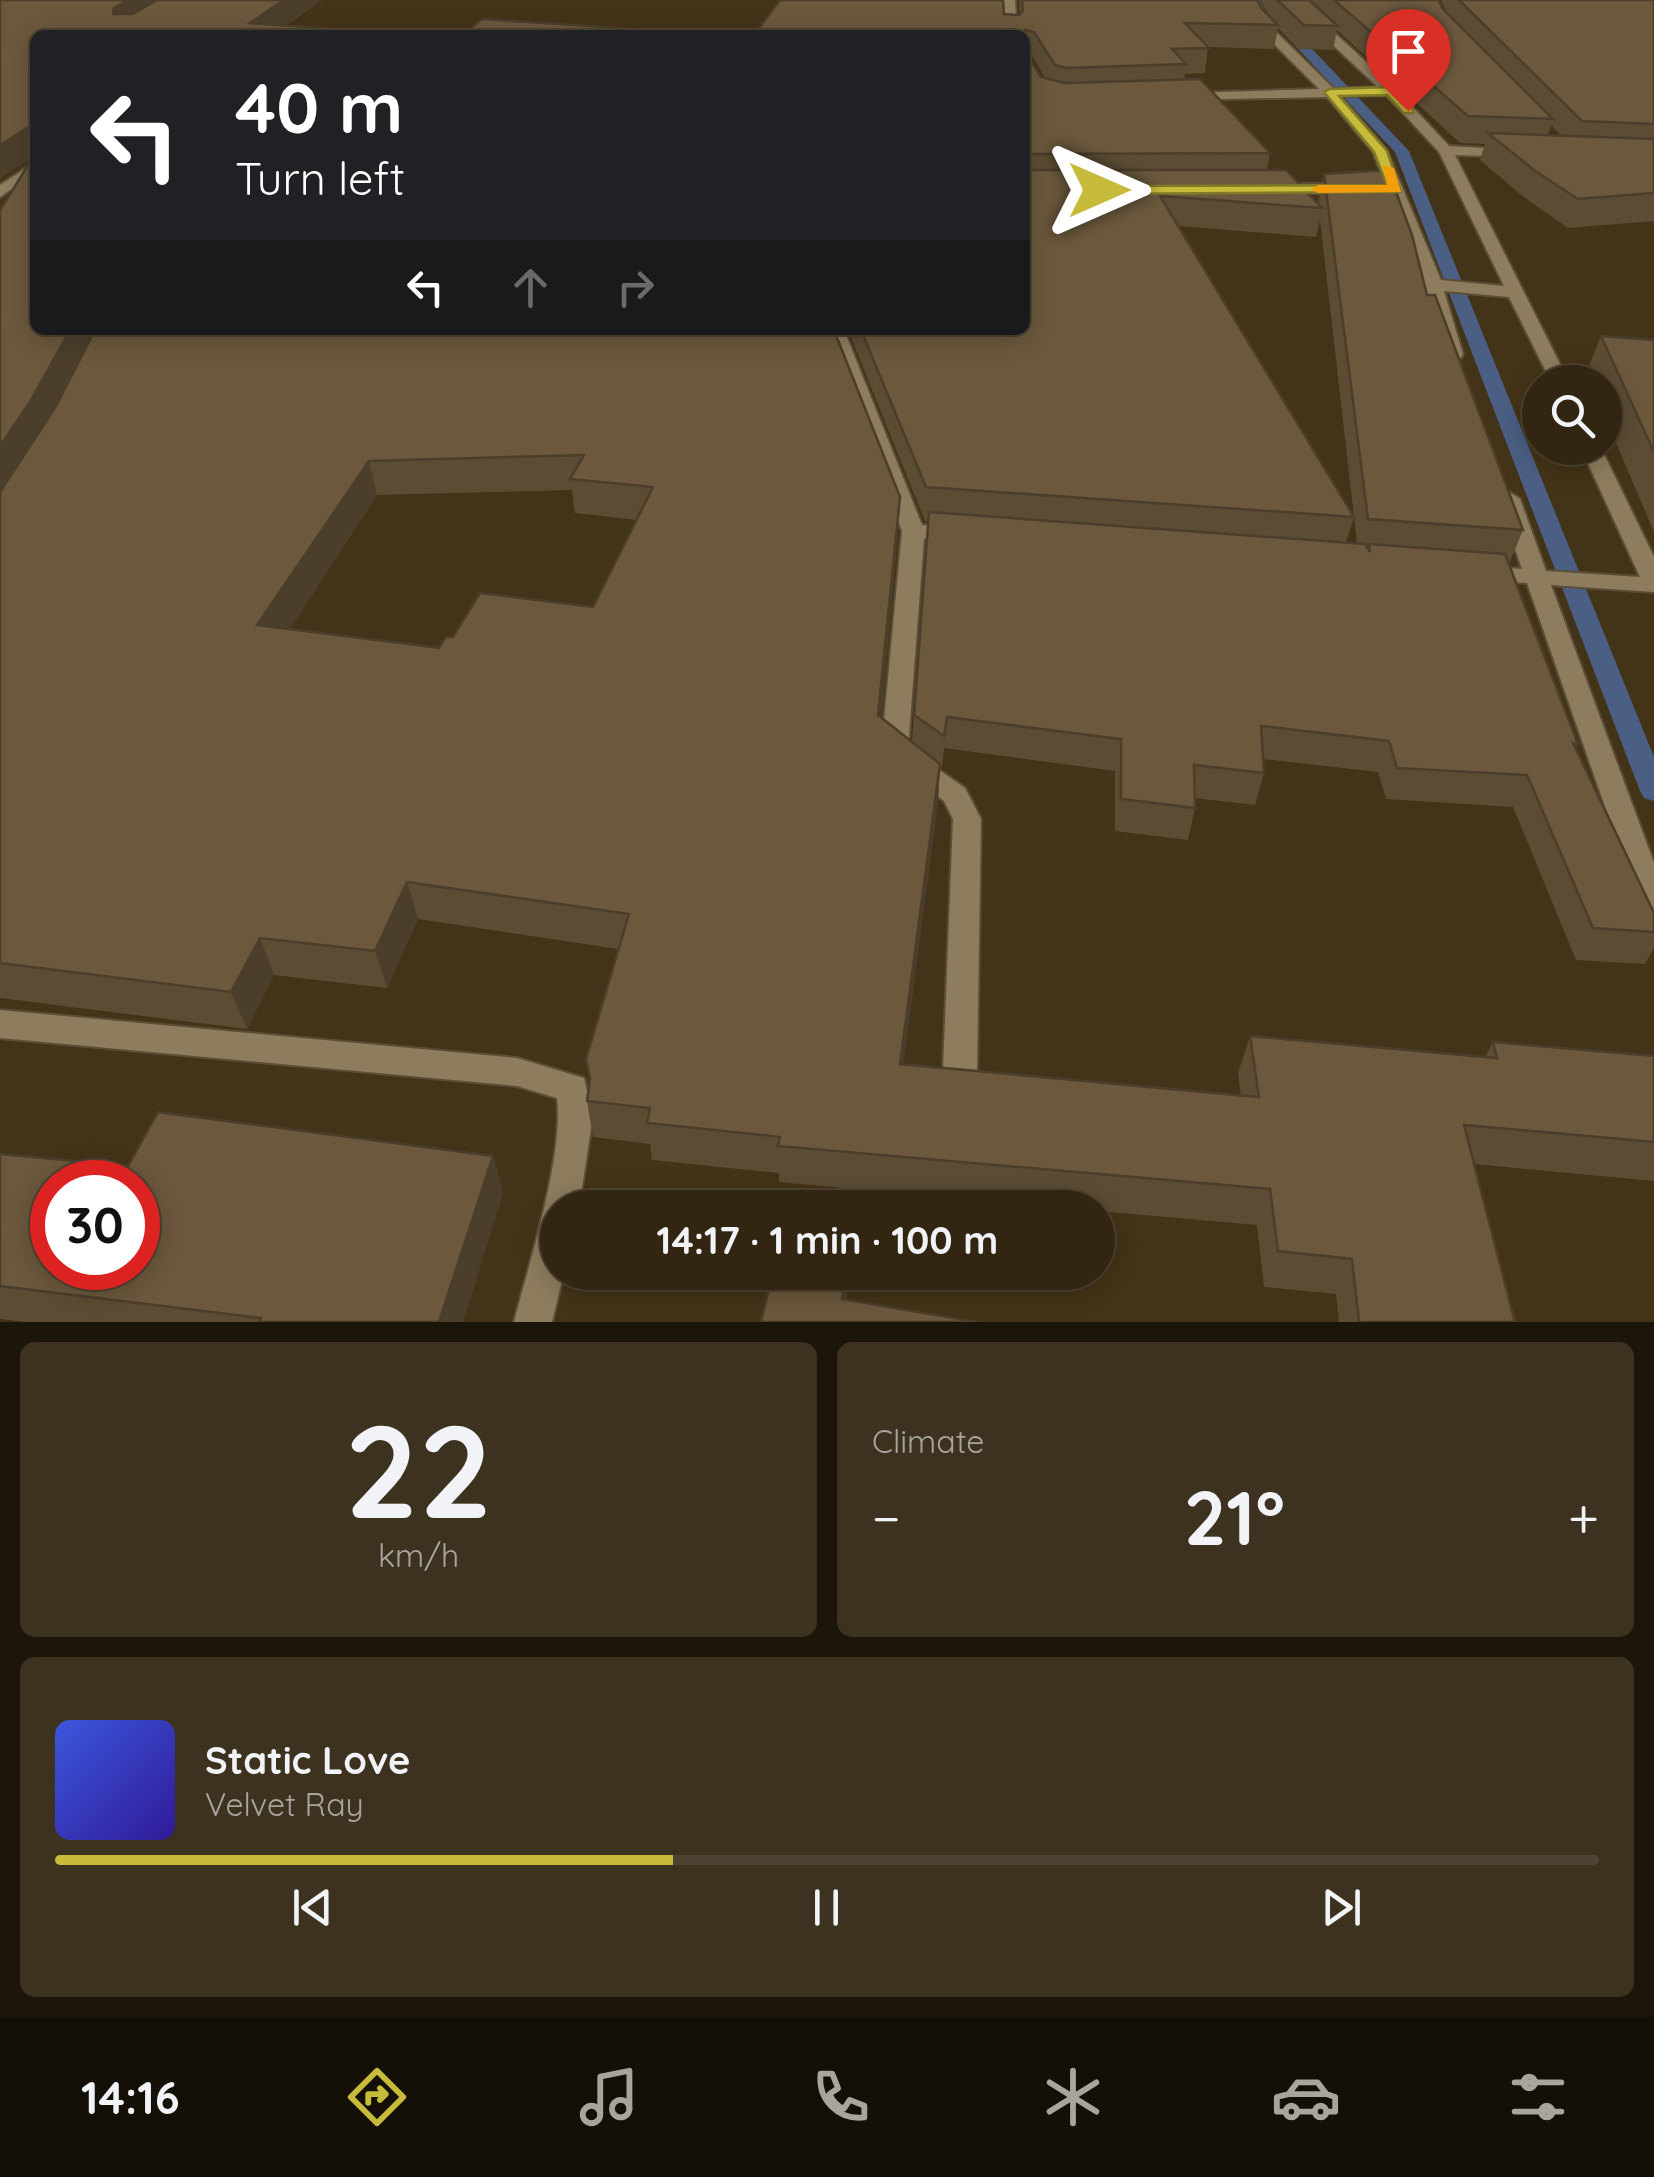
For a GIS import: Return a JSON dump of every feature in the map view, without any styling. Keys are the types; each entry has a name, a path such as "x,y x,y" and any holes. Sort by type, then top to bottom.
{"street":[{"path":"1009,0 1010,30"},
{"path":"1252,0 1265,28 1330,92 1380,151 1434,285 1464,384"},
{"path":"1301,0 1312,20 1390,91 1446,150 1552,365"},
{"path":"1176,98 1390,91"},
{"path":"1446,150 1532,154"},
{"path":"0,192 30,170"},
{"path":"1259,190 1396,189"},
{"path":"1434,285 1517,292"},
{"path":"837,335 913,531 894,752 955,795 967,819 960,1070"},
{"path":"1461,571 1654,583 1598,465"},
{"path":"1498,472 1540,577 1654,904"},
{"path":"913,531 991,537"},
{"path":"0,1024 517,1072 572,1088 576,1115 564,1190"},
{"path":"532,1322 540,1290"}],"building":[{"path":"0,0 128,0 114,8 113,14 133,14 157,0 284,0 250,23 347,30 30,30 30,126 0,145"},
{"path":"780,0 1003,0 1004,14 1019,15 1023,11 1022,0 1257,0 1278,25 1185,23 1209,48 1172,49 1186,64 1066,68 1055,65 1030,30 758,30"},
{"path":"1277,0 1309,0 1338,26 1304,25"},
{"path":"1334,0 1439,0 1442,8 1553,119 1468,116"},
{"path":"1459,0 1654,0 1654,124 1582,121"},
{"path":"482,19 650,30 468,30"},
{"path":"1030,59 1041,77 1065,83 1200,79 1270,153 1030,154"},
{"path":"1488,133 1654,139 1654,193 1578,199"},
{"path":"30,162 30,335 67,335 0,446 0,210"},
{"path":"1030,170 1286,170 1322,208 1160,196 1354,517 926,487 863,335 1030,335"},
{"path":"1388,170 1412,235 1427,295 1435,295 1523,530 1368,519 1324,174"},
{"path":"92,335 836,335 900,497 878,715 940,764 900,1064 1259,1097 1250,1036 1497,1058 1493,1042 1654,1056 1654,1142 1464,1125 1515,1322 1359,1322 1352,1259 1278,1251 1270,1189 778,1146 780,1137 647,1123 650,1108 587,1101 590,1079 586,1059 629,914 407,882 375,951 260,938 231,992 0,963 0,492 56,406","holes":["584,455 570,479 653,487 593,607 480,593 453,637 446,637 439,648 257,625 369,461"]},
{"path":"1601,336 1654,340 1654,452 1622,382 1622,365 1614,365"},
{"path":"929,512 1365,544 1370,552 1369,544 1505,554 1578,744 1573,743 1654,913 1654,932 1593,928 1527,775 1397,768 1389,741 1261,726 1264,773 1194,765 1195,808 1121,799 1121,739 947,717 944,736 914,715"},
{"path":"158,1112 493,1156 439,1322 259,1322 261,1318 33,1290 160,1290 160,1160 131,1160"},
{"path":"0,1154 64,1160 30,1160 30,1290 0,1286"},
{"path":"769,1290 843,1290 842,1299 977,1322 761,1322"}],"waterway":[{"path":"1267,0 1276,18 1402,151 1654,791"}],"slow traffic":[{"path":"1318,189 1396,189 1387,168"}],"route":[{"path":"1099,190 1396,189 1380,151 1330,92 1390,91 1408,111"}]}
